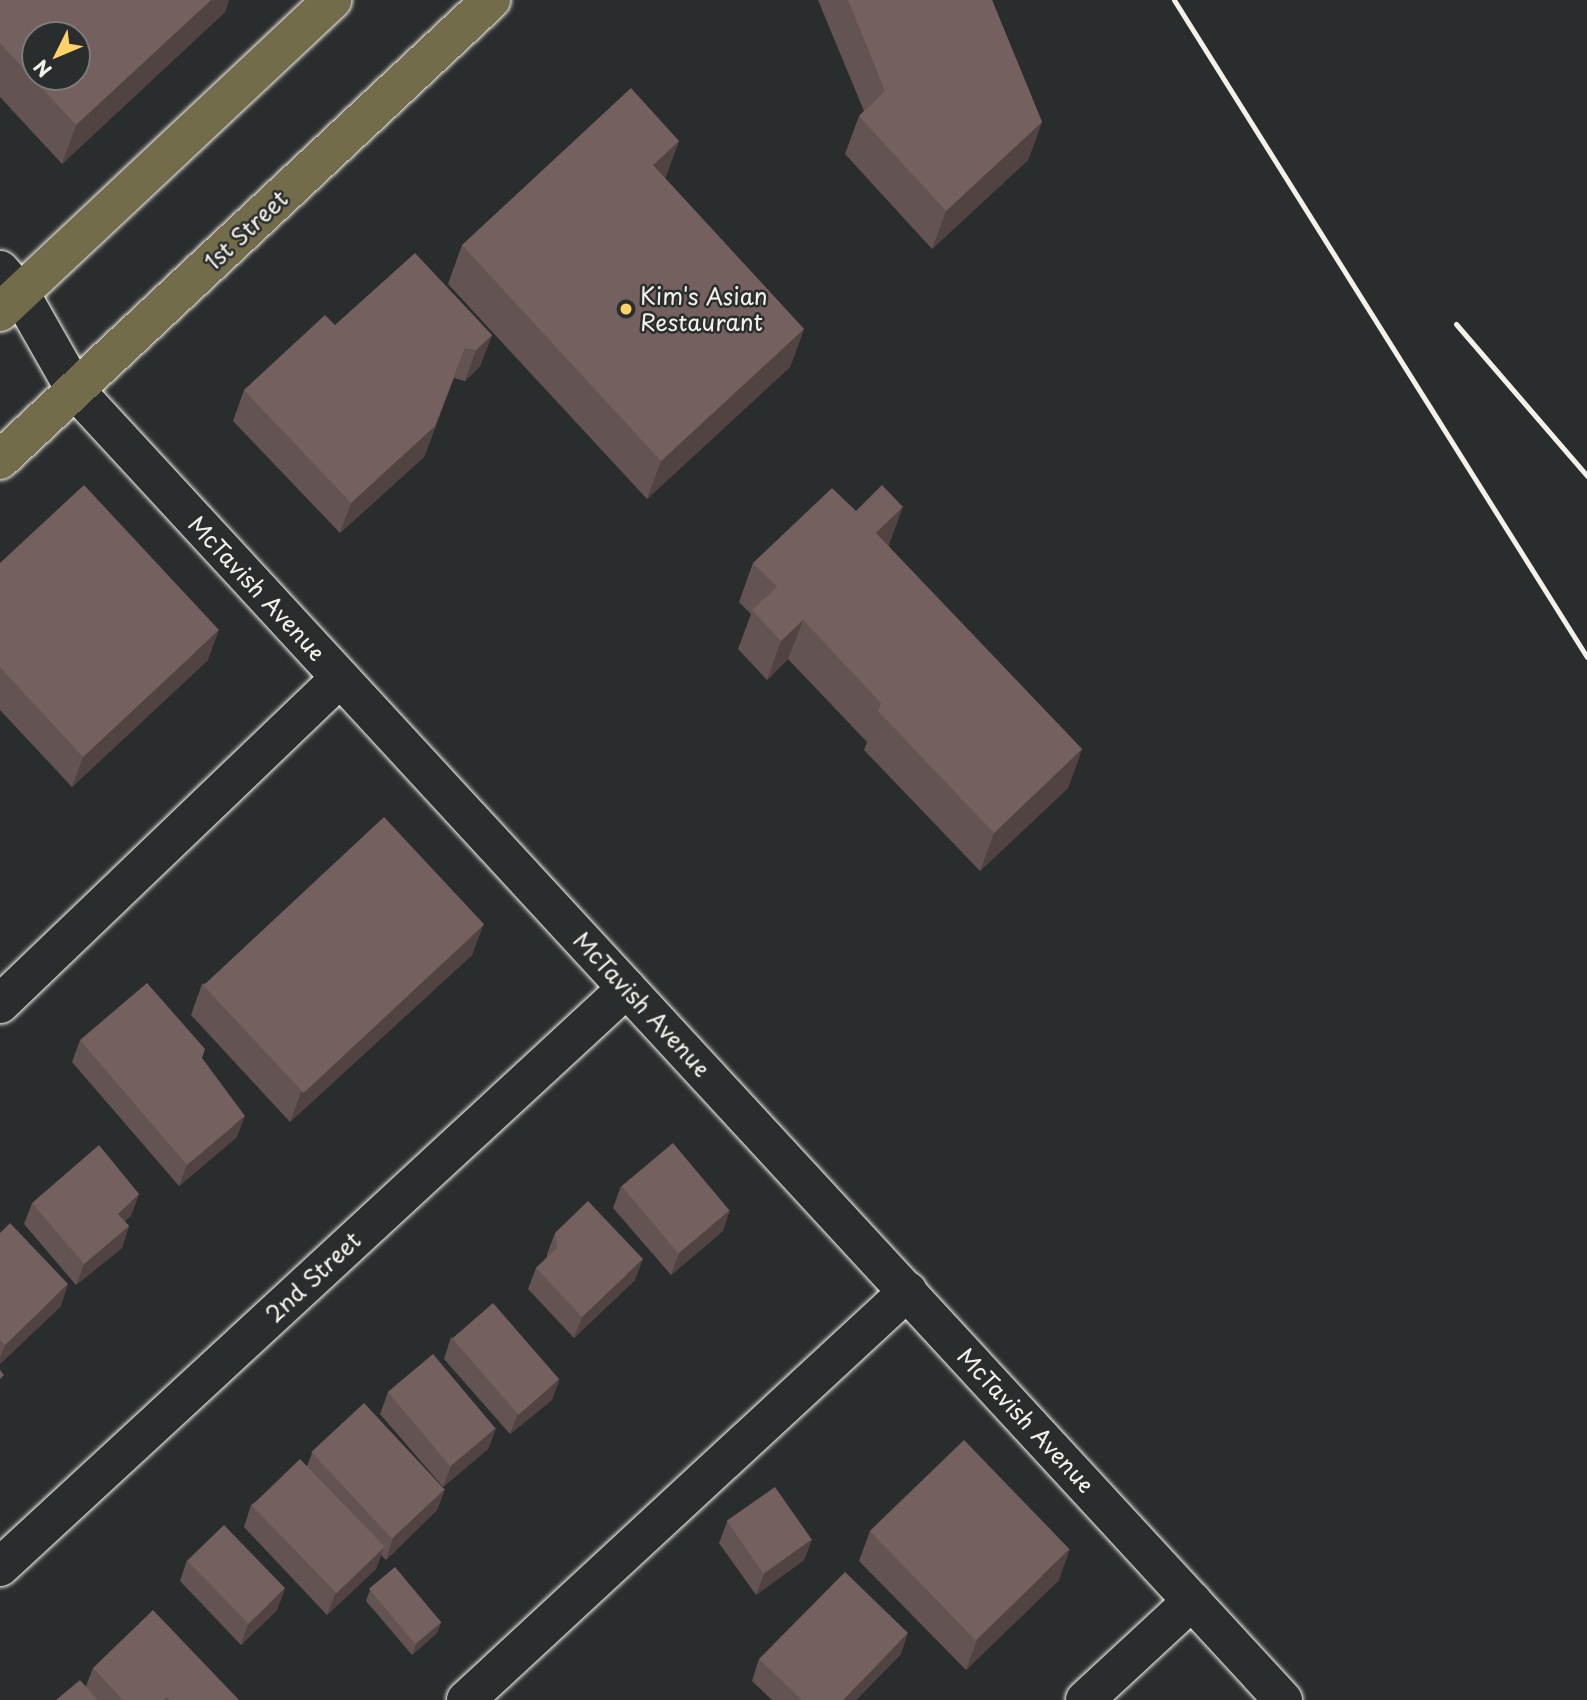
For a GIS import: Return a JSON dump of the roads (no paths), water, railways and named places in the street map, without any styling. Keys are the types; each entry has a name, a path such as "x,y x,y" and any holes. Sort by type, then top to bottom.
{"main road":[{"path":"7,292 332,0"},
{"name":"1st Street","path":"0,460 491,0"}],"street":[{"name":"McTavish Avenue","path":"7,292 75,390 1283,1700"},
{"path":"0,1004 340,678"},
{"name":"2nd Street","path":"0,1567 627,988"},
{"path":"466,1700 908,1291"},
{"path":"1084,1700 1192,1601"}],"railway":[{"path":"1174,0 1587,657"},
{"path":"1456,324 1587,476"}],"place":[{"name":"Kim's Asian Restaurant","path":"626,309"}]}
